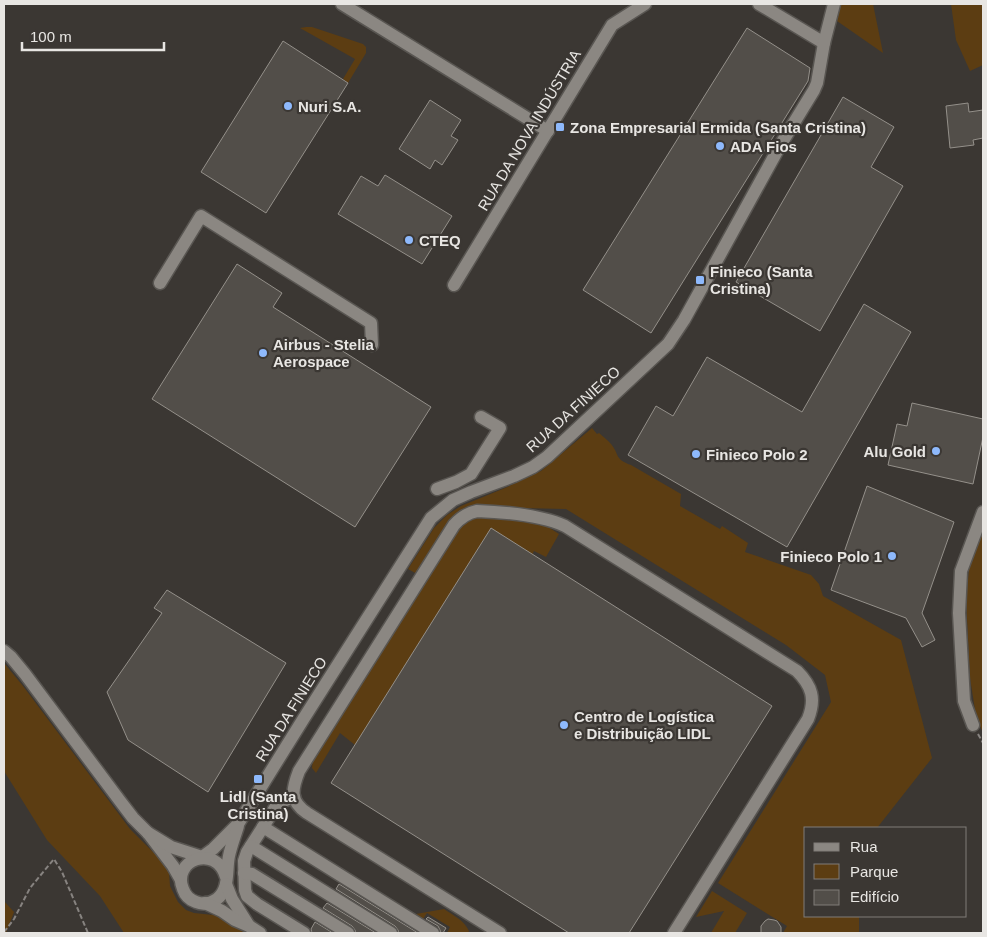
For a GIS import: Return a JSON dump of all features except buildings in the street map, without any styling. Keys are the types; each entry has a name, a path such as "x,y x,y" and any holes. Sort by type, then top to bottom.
{"street":[{"path":"342,4 548,131"},
{"name":"RUA DA NOVA INDÚSTRIA","path":"454,285 612,24 645,4"},
{"path":"759,4 824,43"},
{"name":"RUA DA FINIECO","path":"238,824 431,518 453,500 514,476 540,462 668,344 684,320 781,144 814,90 834,4"},
{"path":"160,282 201,216 371,323 372,345"},
{"path":"437,489 471,474 500,428 481,417"},
{"path":"500,933 486,930 307,813 298,807 294,797 299,771 454,525 467,513 477,511 553,520 565,526 797,671 806,680 811,690 812,710 808,719 674,933"},
{"path":"973,725 964,701 960,613 961,571 983,512"},
{"path":"4,651 25,674 133,818 148,833 181,880"},
{"path":"294,797 278,803 247,852 244,861 245,890 247,896 257,904 304,933"},
{"path":"202,858 238,824"},
{"path":"205,904 219,898 224,892 229,856 238,824"},
{"path":"263,827 433,933"},
{"path":"148,833 171,846 202,858"},
{"path":"251,846 391,933"},
{"path":"249,926 232,899 224,870 220,865 215,860 209,858 191,861 182,872 181,880 185,894 191,900 222,911 260,933"},
{"path":"244,873 252,874 348,933"}],"path":[{"path":"4,932 14,919 30,888 54,859 62,872 88,933"}],"green space":[{"path":"841,4 873,4 883,53 837,21"},
{"path":"951,4 983,4 983,65 970,71 956,40"},
{"path":"312,27 363,44 366,47 366,53 348,83 343,79 355,59 300,28"},
{"path":"592,428 610,443 622,461 681,494 680,506 720,529 722,526 748,543 745,552 811,575 819,584 823,596 901,640 932,758 878,827 804,827 804,917 859,917 859,933 783,933 787,926 718,883 831,702 825,675 786,645 566,509 468,507 452,517 417,574 408,569 434,528 447,515 461,506 541,471"},
{"path":"489,516 545,525 559,534 546,557 534,551 355,745 340,733 316,773 312,768 313,758 457,527 470,517"},
{"path":"983,530 983,733 976,716 970,678 966,598 970,560"},
{"path":"4,663 130,829 164,863 169,872 170,886 178,902 186,910 194,913 220,917 245,933 124,933 100,896 47,840 4,771"},
{"path":"712,891 747,913 735,933 711,933 724,911 696,917"},
{"path":"4,901 14,912 6,933 4,933"},
{"path":"444,909 464,924 469,931 468,933 447,933 450,927 427,913 423,919 416,914"}],"place":[{"name":"Nuri S.A.","path":"288,106"},
{"name":"Zona Empresarial Ermida (Santa Cristina)","path":"560,127"},
{"name":"ADA Fios","path":"720,146"},
{"name":"CTEQ","path":"409,240"},
{"name":"Finieco (Santa Cristina)","path":"700,280"},
{"name":"Airbus - Stelia Aerospace","path":"263,353"},
{"name":"Alu Gold","path":"936,451"},
{"name":"Finieco Polo 2","path":"696,454"},
{"name":"Finieco Polo 1","path":"892,556"},
{"name":"Centro de Logística e Distribuição LIDL","path":"564,725"},
{"name":"Lidl (Santa Cristina)","path":"258,779"}]}
